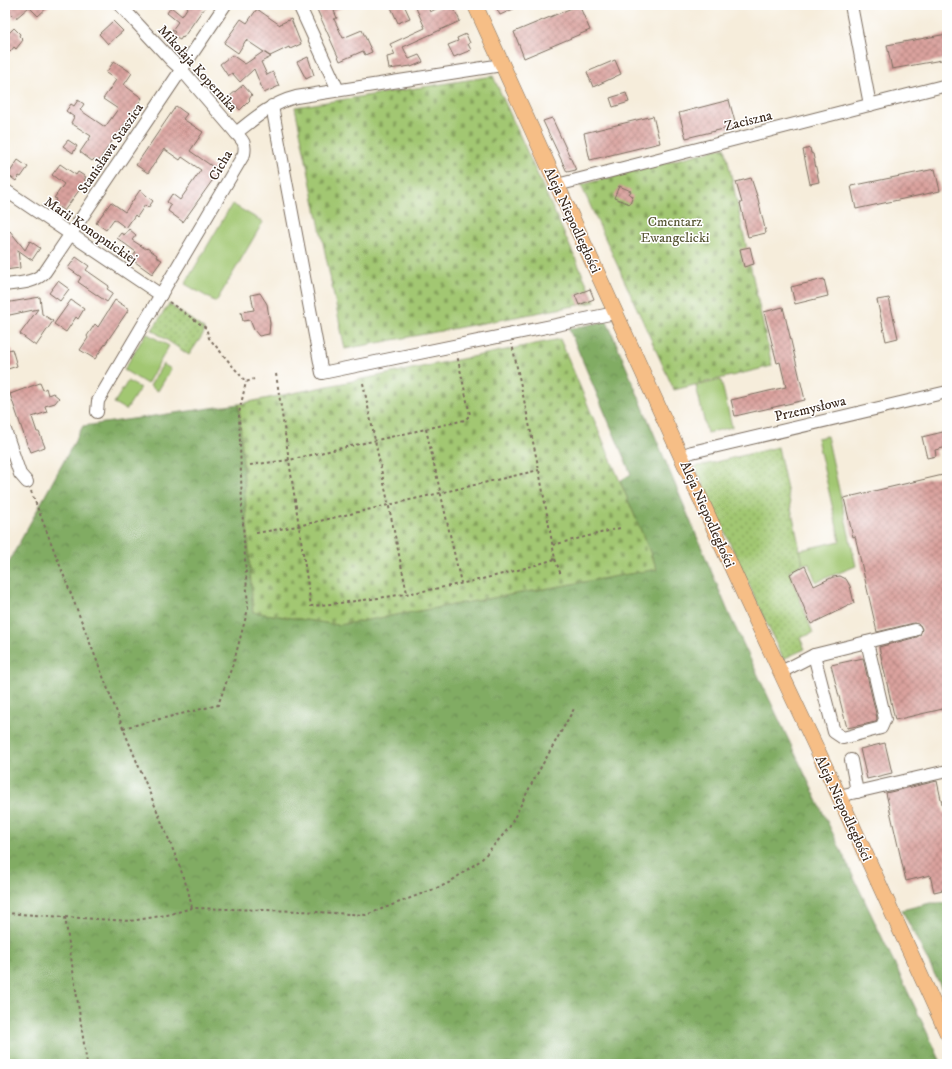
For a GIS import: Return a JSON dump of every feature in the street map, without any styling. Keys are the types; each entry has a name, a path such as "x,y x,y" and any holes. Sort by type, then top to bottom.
{"main road":[{"name":"Aleja Niepodległości","path":"475,5 748,603 946,1025"}],"street":[{"name":"Mikołaja Kopernika","path":"120,5 181,70 236,132"},
{"name":"Stanisława Staszica","path":"5,285 35,280 41,276 225,5"},
{"path":"299,5 338,90"},
{"path":"851,5 870,104"},
{"name":"Cicha","path":"97,412 98,401 164,298 244,154 246,147 236,132 262,112 284,100 338,90 502,65"},
{"name":"Zaciszna","path":"557,185 947,85"},
{"path":"272,106 322,373 615,313"},
{"name":"Marii Konopnickiej","path":"5,190 164,298"},
{"name":"Przemysłowa","path":"681,456 700,450 947,392"},
{"path":"5,430 20,474 27,482"},
{"path":"781,672 814,655 915,630"},
{"path":"814,655 834,732 842,738 881,728 885,719 867,642"},
{"path":"851,760 856,792"},
{"path":"839,796 947,771"}],"path":[{"path":"164,298 206,328 209,338 246,382"},
{"path":"510,334 539,470 555,559 561,576"},
{"path":"250,465 289,460 465,420 470,415 455,345"},
{"path":"276,374 311,606 369,600 460,583 555,559"},
{"path":"246,382 254,379"},
{"path":"123,728 218,705 234,661 248,609 242,506 239,413 246,382"},
{"path":"363,384 407,593"},
{"path":"426,429 460,583"},
{"path":"256,533 298,526 539,470"},
{"path":"27,482 123,728 178,862 188,890 192,908"},
{"path":"553,545 620,528"},
{"path":"5,913 130,921 167,915 192,908 302,911 366,915 447,884 481,860 510,828 532,783 575,707"},
{"path":"65,916 86,1064"}],"green space":[{"path":"493,76 595,302 345,349 295,107"},
{"name":"Cmentarz Ewangelicki","path":"725,147 772,366 674,390 581,185"},
{"path":"232,204 263,222 216,302 185,284"},
{"path":"169,304 204,329 204,333 189,355 152,330"},
{"path":"607,321 730,616 942,1064 5,1064 5,569 83,426 239,404 253,612 339,625 657,569 620,481 631,474 569,329"},
{"path":"146,333 169,346 147,384 124,370"},
{"path":"560,339 657,569 339,625 253,612 239,404"},
{"path":"163,364 171,369 158,391 150,386"},
{"path":"721,380 732,427 707,433 696,386"},
{"path":"128,381 140,388 126,410 114,403"},
{"path":"827,436 856,566 816,582 809,563 803,564 800,550 840,541 817,438"},
{"path":"778,447 803,564 789,571 813,633 800,638 805,649 783,659 695,467"},
{"path":"930,903 947,903 947,999 902,910"}],"building":[{"path":"5,5 50,5 38,16 29,7 15,19 5,9"},
{"path":"189,5 206,5 183,38 182,37 180,40 172,36 175,32 172,30 178,22 167,13 171,7 182,16"},
{"path":"315,5 348,5 334,11 337,18 334,19 343,38 362,30 372,52 365,55 363,51 340,61"},
{"path":"390,5 404,5 410,18 398,23"},
{"path":"427,5 430,12 444,5 452,5 460,21 403,47 409,59 419,55 423,62 411,67 389,69 387,57 395,55 390,44 425,28 416,8"},
{"path":"495,5 522,5 500,15"},
{"path":"579,5 590,30 524,58 514,32"},
{"path":"257,9 280,25 291,19 301,44 290,49 289,47 270,56 246,40 238,53 224,43 241,19 247,23"},
{"path":"113,21 123,31 108,44 99,34"},
{"path":"14,28 23,40 16,49 14,47 10,52 5,47 5,37"},
{"path":"466,34 471,50 454,57 448,45 458,41 457,38"},
{"path":"947,34 947,59 892,69 887,45"},
{"path":"263,52 271,57 261,62 267,75 273,72 279,86 264,93 254,69 240,82 232,73 228,76 220,64 232,55 245,64"},
{"path":"308,57 314,75 306,79 297,62"},
{"path":"615,60 621,74 593,87 587,72"},
{"path":"114,61 132,73 124,85 142,98 98,162 94,159 92,161 80,152 91,136 71,123 74,117 66,111 71,104 74,106 78,100 84,104 80,110 105,127 118,109 103,99 116,80 106,73"},
{"path":"243,85 252,95 249,99 250,100 240,110 230,99 232,98 230,96"},
{"path":"626,93 629,102 613,107 610,98"},
{"path":"729,100 736,126 686,138 679,113"},
{"path":"176,106 187,114 183,119 203,132 190,151 219,171 183,222 168,211 171,205 167,202 172,194 180,200 201,170 182,157 180,160 164,149 148,173 136,165"},
{"path":"653,116 660,143 590,160 584,133"},
{"path":"552,118 576,170 567,172 543,121"},
{"path":"68,140 77,146 73,153 63,146"},
{"path":"810,148 811,153 813,154 819,182 810,184 803,150"},
{"path":"18,160 28,167 16,181 8,175"},
{"path":"60,164 76,175 78,172 86,177 84,180 86,181 64,211 55,204 57,199 54,198 64,184 52,175"},
{"path":"935,169 940,191 856,209 851,186"},
{"path":"751,178 758,199 766,233 748,237 740,203 742,203 736,182"},
{"path":"619,186 631,191 629,194 633,196 630,204 614,198"},
{"path":"140,190 153,201 148,208 145,205 137,217 135,215 126,228 114,219 106,230 96,223 111,202 125,212"},
{"path":"129,229 136,235 132,240 146,249 147,248 157,255 156,257 162,260 152,274 131,259 136,252 117,238 121,233 124,235"},
{"path":"10,231 25,250 30,241 40,248 32,260 18,250 20,268 5,270 5,235"},
{"path":"750,247 754,264 744,267 740,249"},
{"path":"76,257 89,266 86,270 109,286 107,289 113,293 107,302 78,282 81,277 68,268"},
{"path":"824,279 828,296 795,304 791,287"},
{"path":"58,281 69,289 60,301 49,293"},
{"path":"590,289 594,299 579,305 575,295"},
{"path":"260,293 267,304 270,323 269,334 259,336 254,330 250,320 243,321 241,312 254,310 251,295"},
{"path":"40,297 42,314 53,321 36,346 20,334 38,309 5,316 5,303"},
{"path":"889,298 898,338 886,341 877,300"},
{"path":"71,300 84,309 78,319 76,317 66,332 54,324"},
{"path":"115,300 129,309 95,359 80,350 95,324 98,327"},
{"path":"783,307 805,400 735,416 731,400 786,387 780,362 777,363 764,312"},
{"path":"12,349 17,366 5,370 5,351"},
{"path":"40,383 43,390 46,388 48,395 53,393 59,398 55,403 45,406 47,412 32,417 37,432 39,432 45,447 31,452 10,394"},
{"path":"947,431 947,447 935,450 936,456 927,458 922,437"},
{"path":"947,474 947,708 895,720 879,647 917,637 920,635 922,629 920,625 914,623 877,632 855,536 853,537 844,498"},
{"path":"805,566 814,586 833,577 840,576 846,579 850,586 854,603 811,624 790,574"},
{"path":"863,658 877,718 876,722 847,728 831,665"},
{"path":"885,743 892,773 867,779 860,749"},
{"path":"937,781 944,813 947,812 947,889 934,892 930,875 906,881 886,793"}]}
